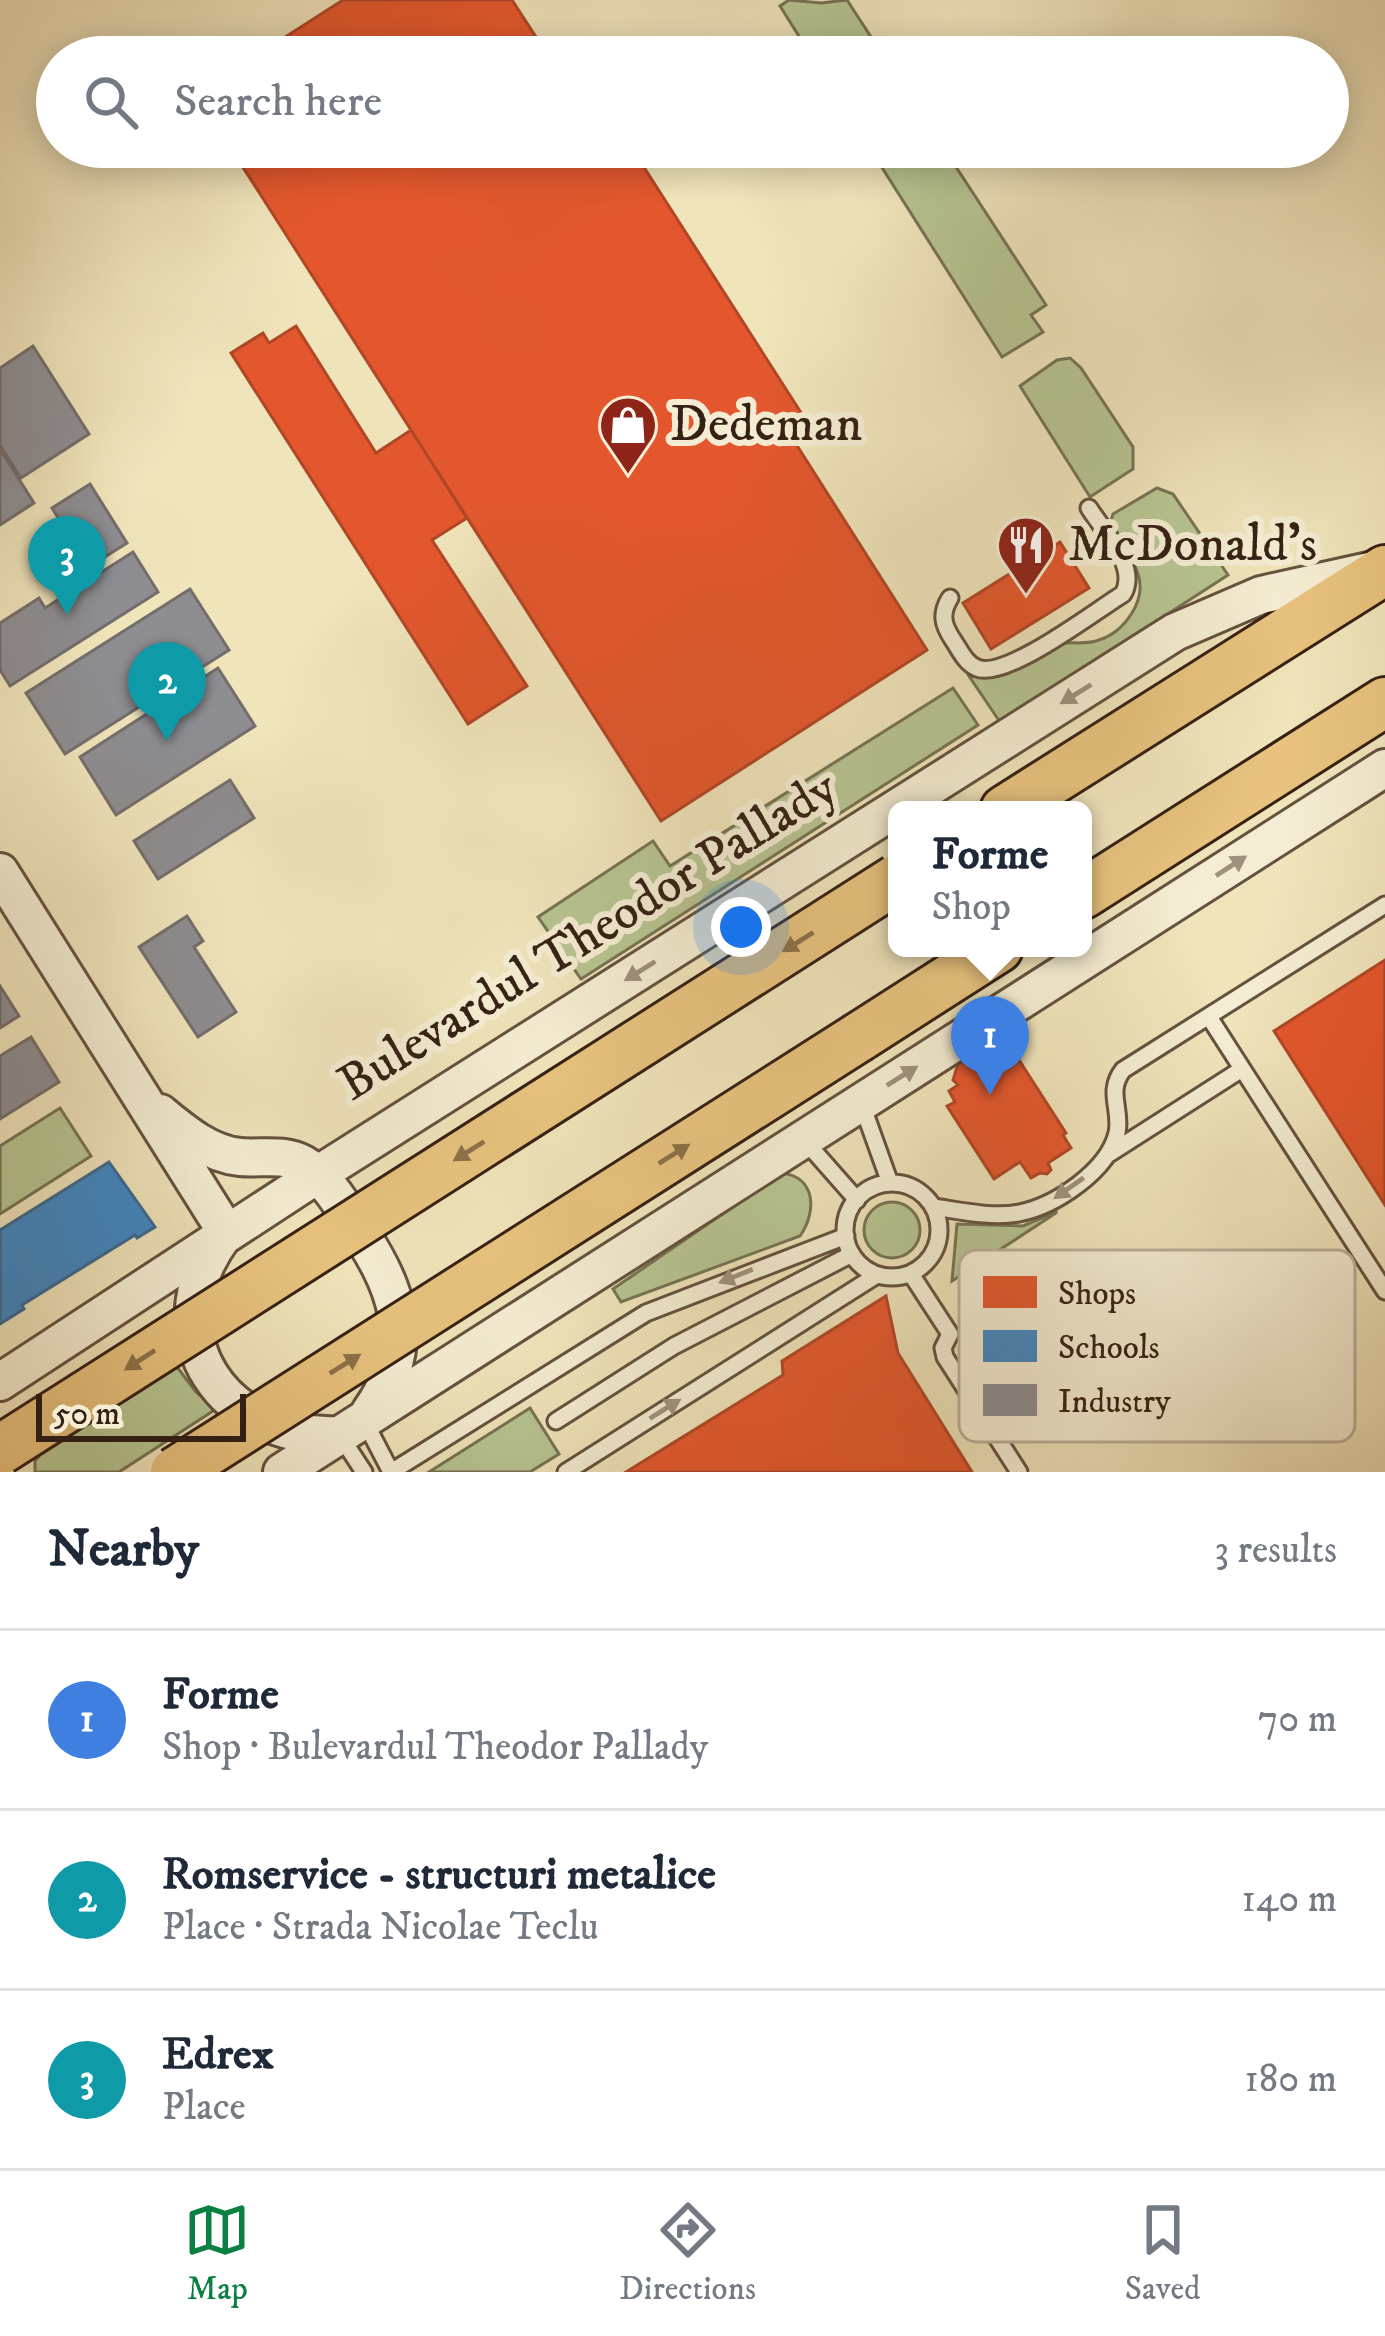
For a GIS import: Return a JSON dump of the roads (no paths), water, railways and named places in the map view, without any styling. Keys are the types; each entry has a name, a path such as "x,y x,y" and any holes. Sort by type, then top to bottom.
{"main road":[{"name":"Bulevardul Theodor Pallady","path":"1020,801 1385,569"},
{"path":"1092,888 1385,702"},
{"path":"0,1450 888,885"},
{"path":"175,1472 984,957"}],"street":[{"name":"Bulevardul Theodor Pallady","path":"908,801 1175,632 1261,595 1385,569"},
{"path":"1092,954 1385,767"},
{"name":"Bulevardul Theodor Pallady","path":"0,1382 888,814"},
{"path":"0,872 217,1216 223,1236 202,1271 194,1303 196,1341 210,1375 241,1410 268,1425 308,1434 352,1427 384,1390 400,1337 398,1311 371,1250 317,1175 292,1159 230,1155 213,1149 148,1106"},
{"path":"282,1472 1088,957"},
{"path":"148,1106 199,1225 199,1241 191,1257"}],"lane":[{"path":"950,598 943,612 945,627 968,663 987,670 1010,665 1123,594 1129,571 1089,508"},
{"path":"1107,1155 1118,1129 1114,1095 1123,1070 1385,904"},
{"path":"1209,1017 1385,1291"},
{"path":"934,1208 999,1215 1020,1213 1056,1198 1107,1155 1242,1069"},
{"path":"861,1102 890,1183"},
{"path":"803,1139 856,1200"},
{"path":"890,1183 916,1189 934,1208 939,1238 934,1253 911,1274 900,1277 865,1269 852,1254 846,1236 856,1200 890,1183"},
{"path":"352,1427 391,1472 646,1313 846,1236"},
{"path":"556,1421 674,1346 852,1254"},
{"path":"911,1274 950,1334 944,1357 959,1380"},
{"path":"566,1472 877,1275"},
{"path":"352,1427 364,1472"},
{"path":"999,1442 1019,1472"}],"place":[{"name":"Dedeman","path":"628,476"},
{"name":"McDonald's","path":"1026,596"},
{"name":"Edrex","path":"67,615"},
{"name":"Romservice - structuri metalice","path":"167,741"},
{"name":"Forme","path":"990,1095"}]}
